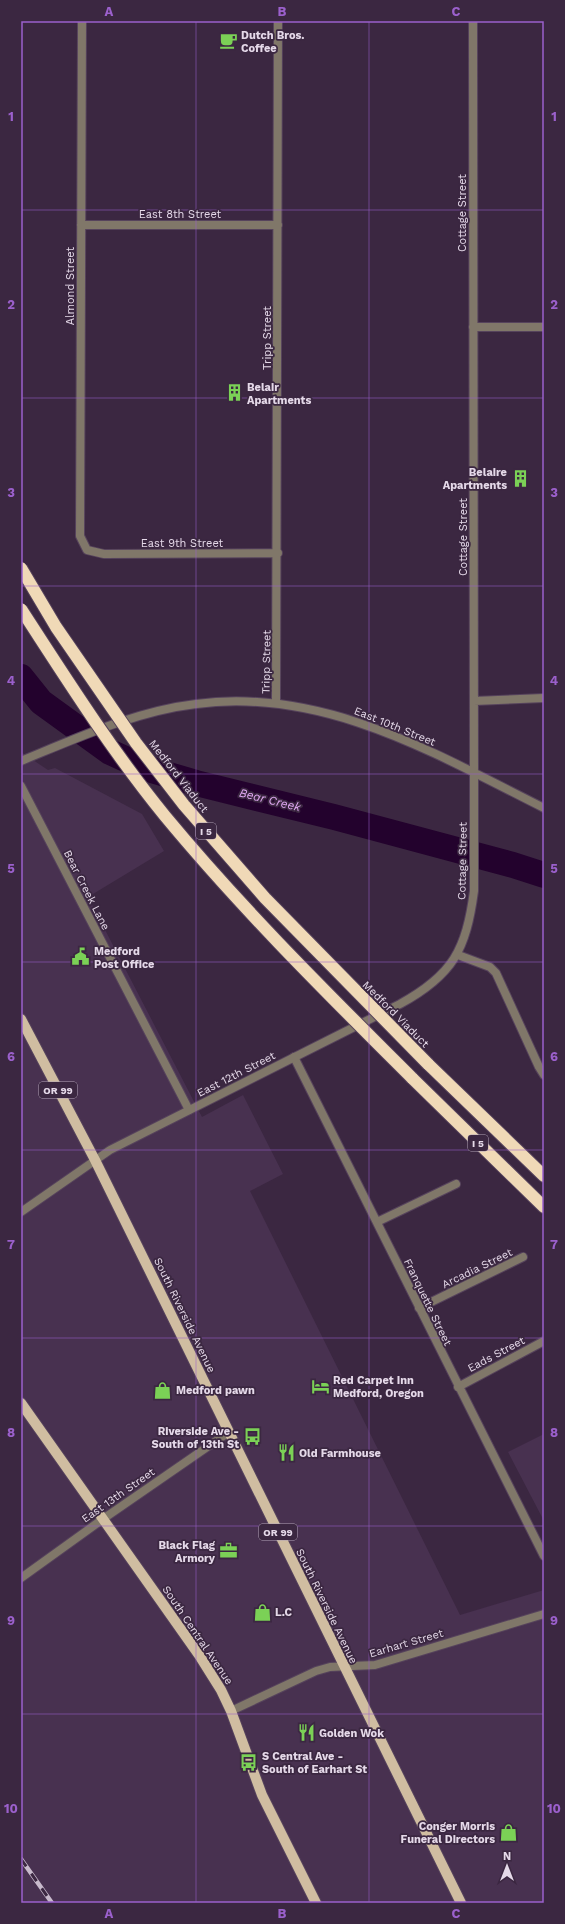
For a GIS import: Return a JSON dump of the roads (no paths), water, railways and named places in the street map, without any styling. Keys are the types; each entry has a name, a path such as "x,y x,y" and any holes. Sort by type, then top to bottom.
{"highway":[{"name":"Medford Viaduct","path":"21,568 56,627 136,743 184,805 265,898 428,1064 544,1176"},
{"name":"I 5","path":"21,609 119,756 165,815 249,913 412,1078 544,1207"}],"main road":[{"name":"South Riverside Avenue","path":"21,1019 95,1160 342,1665 461,1903"},
{"name":"South Central Avenue","path":"21,1403 199,1655 221,1690 231,1711 262,1795 316,1903"}],"street":[{"name":"Almond Street","path":"82,21 80,536 87,550"},
{"name":"Tripp Street","path":"276,703 278,553 278,21"},
{"name":"Cottage Street","path":"458,955 471,911 474,891 473,21"},
{"name":"East 8th Street","path":"81,225 278,225"},
{"path":"473,327 544,327"},
{"name":"East 9th Street","path":"87,550 104,554 278,553"},
{"path":"474,701 544,698"},
{"name":"East 10th Street","path":"25,759 109,727 170,709 222,701 276,703 316,710 363,723 474,773 544,808"},
{"name":"Bear Creek Lane","path":"21,786 189,1110"},
{"path":"458,955 490,967 496,973 544,1076"},
{"name":"East 12th Street","path":"21,1212 110,1150 416,995 441,976 458,955"},
{"name":"Franquette Street","path":"294,1057 544,1556"},
{"path":"377,1222 456,1184"},
{"name":"Arcadia Street","path":"419,1308 523,1257"},
{"name":"Eads Street","path":"458,1387 544,1341"},
{"name":"East 13th Street","path":"21,1578 229,1432"},
{"name":"Earhart Street","path":"231,1711 316,1671 330,1666 375,1665 544,1614"}],"waterway":[{"name":"Bear Creek","path":"21,677 41,702 110,752 145,768 196,783 334,817 513,865 544,875"}],"railway":[{"path":"21,1859 52,1903"}],"place":[{"name":"Dutch Bros. Coffee","path":"228,41"},
{"name":"Belair Apartments","path":"234,393"},
{"name":"Belaire Apartments","path":"520,478"},
{"name":"Medford Post Office","path":"81,957"},
{"name":"Red Carpet Inn Medford, Oregon","path":"320,1386"},
{"name":"Medford pawn","path":"163,1390"},
{"name":"Riverside Ave - South of 13th St","path":"252,1437"},
{"name":"Old Farmhouse","path":"286,1453"},
{"name":"Black Flag Armory","path":"228,1551"},
{"name":"L.C","path":"262,1612"},
{"name":"Golden Wok","path":"306,1733"},
{"name":"S Central Ave - South of Earhart St","path":"249,1762"},
{"name":"Conger Morris Funeral Directors","path":"508,1832"}]}
